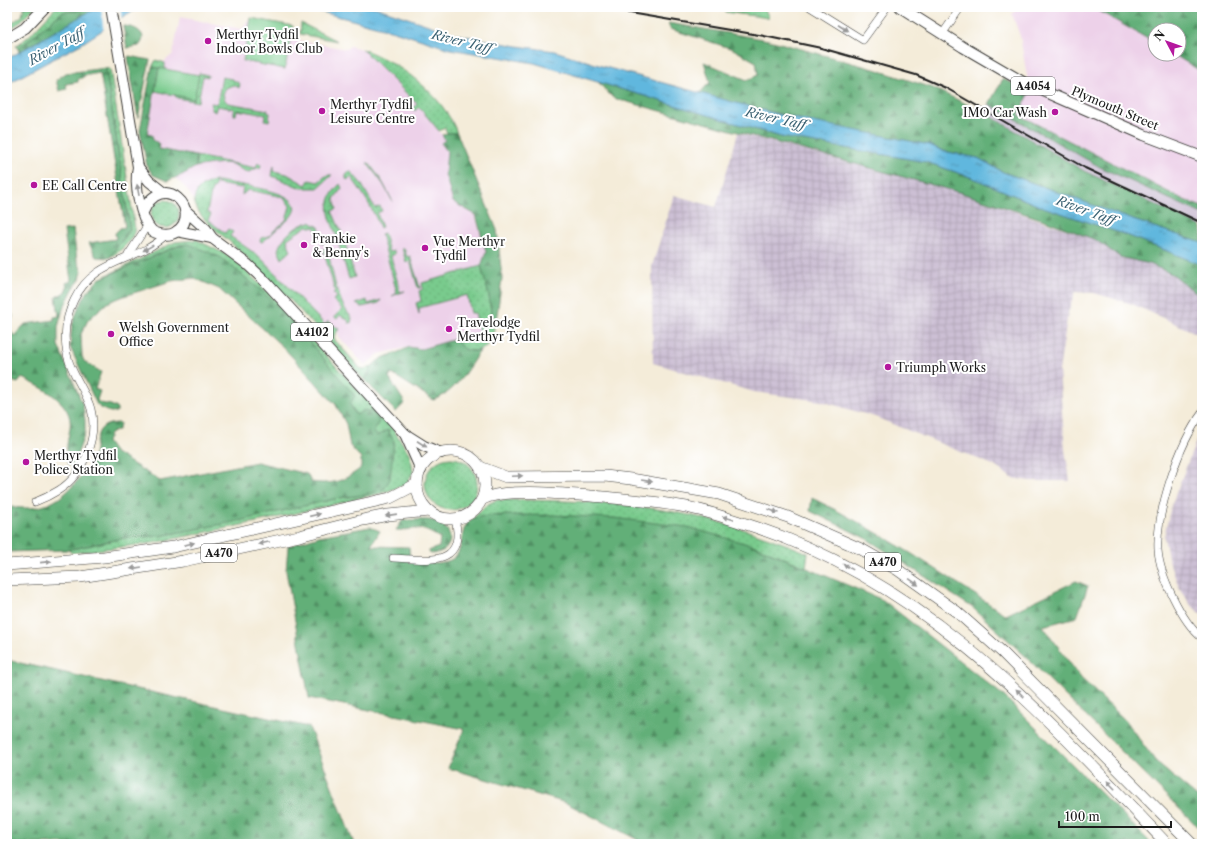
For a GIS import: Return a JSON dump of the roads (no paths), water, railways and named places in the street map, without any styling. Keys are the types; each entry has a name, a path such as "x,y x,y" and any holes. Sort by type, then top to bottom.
{"highway":[{"path":"453,451 464,454 474,460 480,467 484,477 485,488 482,499 472,512 456,519 436,516 429,511 421,501 417,484 421,470 430,459 441,453 453,451"},
{"name":"A470","path":"480,467 506,477 605,476 678,486 719,494 788,517 861,549 898,570 957,612 991,642 1039,687 1146,799 1192,844"},
{"name":"A470","path":"7,565 104,557 173,547 390,498 417,484"},
{"name":"A470","path":"482,499 502,493 570,495 631,500 691,508 763,529 830,556 878,583 911,605 978,655 1009,683 1081,754 1167,844"},
{"name":"A470","path":"7,580 80,576 183,561 363,520 388,515 429,511"}],"main road":[{"path":"7,40 25,28 45,7"},
{"path":"111,7 116,44 138,167 136,178 147,226 152,231 166,235 177,231 184,223 185,210 179,199 173,195 164,193 149,181 138,167"},
{"name":"Plymouth Street","path":"900,7 963,47 1024,82 1175,148 1202,157"},
{"path":"143,212 152,198 164,193"},
{"name":"A4102","path":"185,210 206,228 212,238 247,264 264,279 405,434 424,446 441,453"},
{"name":"A4102","path":"177,231 212,238"},
{"name":"A4102","path":"405,434 421,470"}],"street":[{"path":"810,7 863,40 887,7"},
{"path":"943,34 961,7"},
{"path":"128,255 147,226"},
{"path":"34,502 60,490 73,476 86,455 92,434 90,409 84,390 72,370 67,355 65,340 68,314 74,299 88,278 128,255 136,254 158,242 166,235"},
{"path":"1202,412 1185,442 1170,484 1159,527 1158,551 1172,595 1187,621 1202,638"},
{"path":"393,558 446,558 451,553 455,545 457,528 456,519"}],"water":[{"name":"River Taff","path":"102,7 144,7 129,13 81,44 7,84 7,59 87,13"},
{"name":"River Taff","path":"302,7 375,7 455,34 517,46 555,51 605,67 788,117 930,145 943,151 978,158 1003,172 1136,221 1202,243 1202,265 1129,236 1037,205 973,178 926,162 781,137 534,63 450,49 394,31"}],"railway":[{"path":"594,7 759,35 821,48 916,75 946,88 1085,168 1202,223"}],"place":[{"name":"Merthyr Tydfil Indoor Bowls Club","path":"208,41"},
{"name":"Merthyr Tydfil Leisure Centre","path":"322,111"},
{"name":"IMO Car Wash","path":"1055,112"},
{"name":"EE Call Centre","path":"34,185"},
{"name":"Frankie & Benny's","path":"304,245"},
{"name":"Vue Merthyr Tydfil","path":"425,248"},
{"name":"Travelodge Merthyr Tydfil","path":"449,329"},
{"name":"Welsh Government Office","path":"111,334"},
{"name":"Triumph Works","path":"888,367"},
{"name":"Merthyr Tydfil Police Station","path":"26,462"}]}
